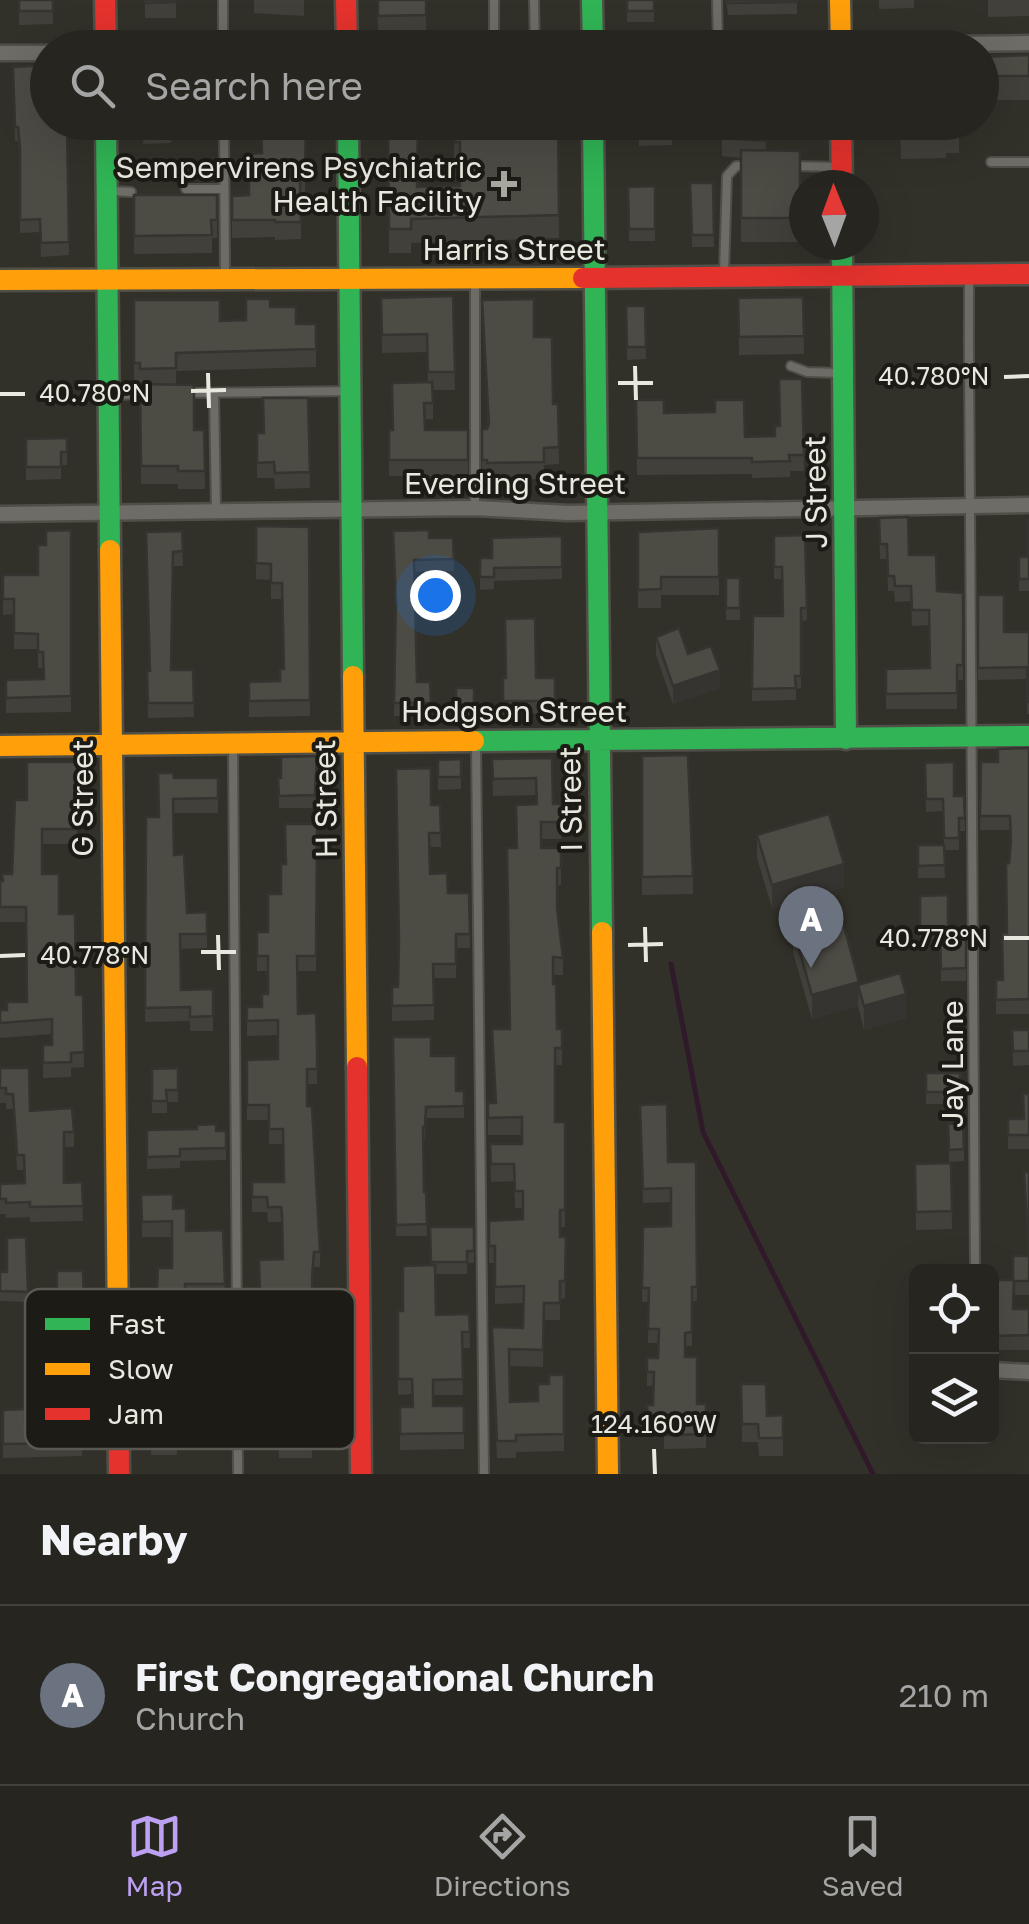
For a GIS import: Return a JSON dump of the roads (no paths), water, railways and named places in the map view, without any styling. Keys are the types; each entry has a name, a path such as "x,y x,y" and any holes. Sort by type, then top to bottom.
{"street":[{"path":"104,0 105,30"},
{"path":"346,0 347,30"},
{"path":"592,0 593,30"},
{"path":"840,0 840,30"},
{"path":"999,43 1029,43"},
{"path":"0,53 30,53"},
{"name":"G Street","path":"106,140 117,1289"},
{"name":"H Street","path":"348,140 361,1474"},
{"name":"I Street","path":"593,140 608,1474"},
{"path":"841,140 841,170"},
{"path":"540,279 577,266 583,257 587,214 594,199"},
{"name":"J Street","path":"842,260 846,738"},
{"name":"Harris Street","path":"0,280 1029,274"},
{"name":"Everding Street","path":"0,514 475,508 596,512 1029,505"},
{"name":"Hodgson Street","path":"0,746 1029,736"},
{"path":"999,1370 1029,1372"},
{"name":"G Street","path":"119,1449 119,1474"}],"lane":[{"path":"223,0 223,30"},
{"path":"494,0 494,30"},
{"path":"534,0 535,30"},
{"path":"717,0 718,30"},
{"path":"224,140 225,281"},
{"path":"789,156 788,166 809,170"},
{"path":"990,162 1029,162"},
{"path":"724,277 727,176 736,166 757,166"},
{"path":"186,190 224,189"},
{"path":"106,191 132,192"},
{"name":"Jay Lane","path":"969,274 975,1264"},
{"path":"474,279 475,508"},
{"path":"792,366 806,372 843,373"},
{"path":"179,394 350,390"},
{"path":"214,393 216,511"},
{"path":"108,395 161,394"},
{"path":"476,742 484,1474"},
{"path":"233,744 237,1289"},
{"path":"238,1449 238,1474"}],"waterway":[{"path":"671,964 703,1132 873,1474"}],"place":[{"name":"Sempervirens Psychiatric Health Facility","path":"504,184"},
{"name":"First Congregational Church","path":"811,968"}]}
